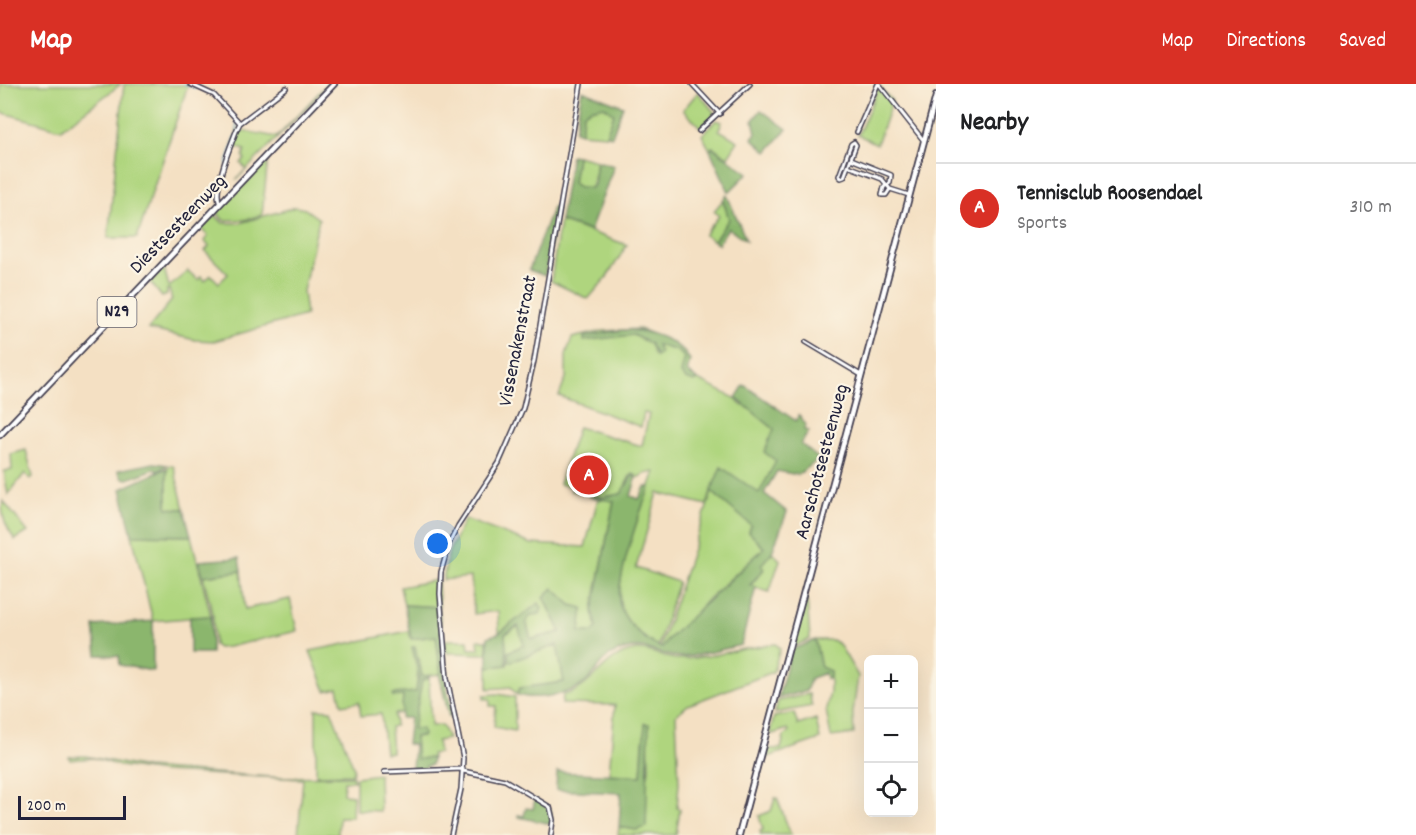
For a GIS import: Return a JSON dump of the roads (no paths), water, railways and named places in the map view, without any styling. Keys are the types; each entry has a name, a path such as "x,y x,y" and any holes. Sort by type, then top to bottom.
{"main road":[{"name":"Diestsesteenweg","path":"0,435 334,84"},
{"name":"Aarschotsesteenweg","path":"739,835 936,96"}],"street":[{"path":"190,84 214,95 240,123"},
{"name":"Vissenakenstraat","path":"451,835 463,770 460,735 447,678 440,594 441,572 458,526 499,463 523,408 581,84"},
{"path":"692,84 720,114"},
{"path":"699,131 750,84"},
{"path":"857,132 879,84 924,141"},
{"path":"220,204 218,198 224,166 240,123 286,88"},
{"path":"854,142 856,145 848,166 844,177 841,178 839,176 854,142"},
{"path":"851,159 891,175 889,188"},
{"path":"848,166 882,179 889,188 909,195"},
{"path":"806,342 862,376"},
{"path":"384,772 463,770 505,780 550,807 553,820 551,835"}],"waterway":[{"path":"184,84 195,88"},
{"path":"237,122 237,131"},
{"path":"227,165 236,135"}],"place":[{"name":"Tennisclub Roosendael","path":"589,475"}]}
